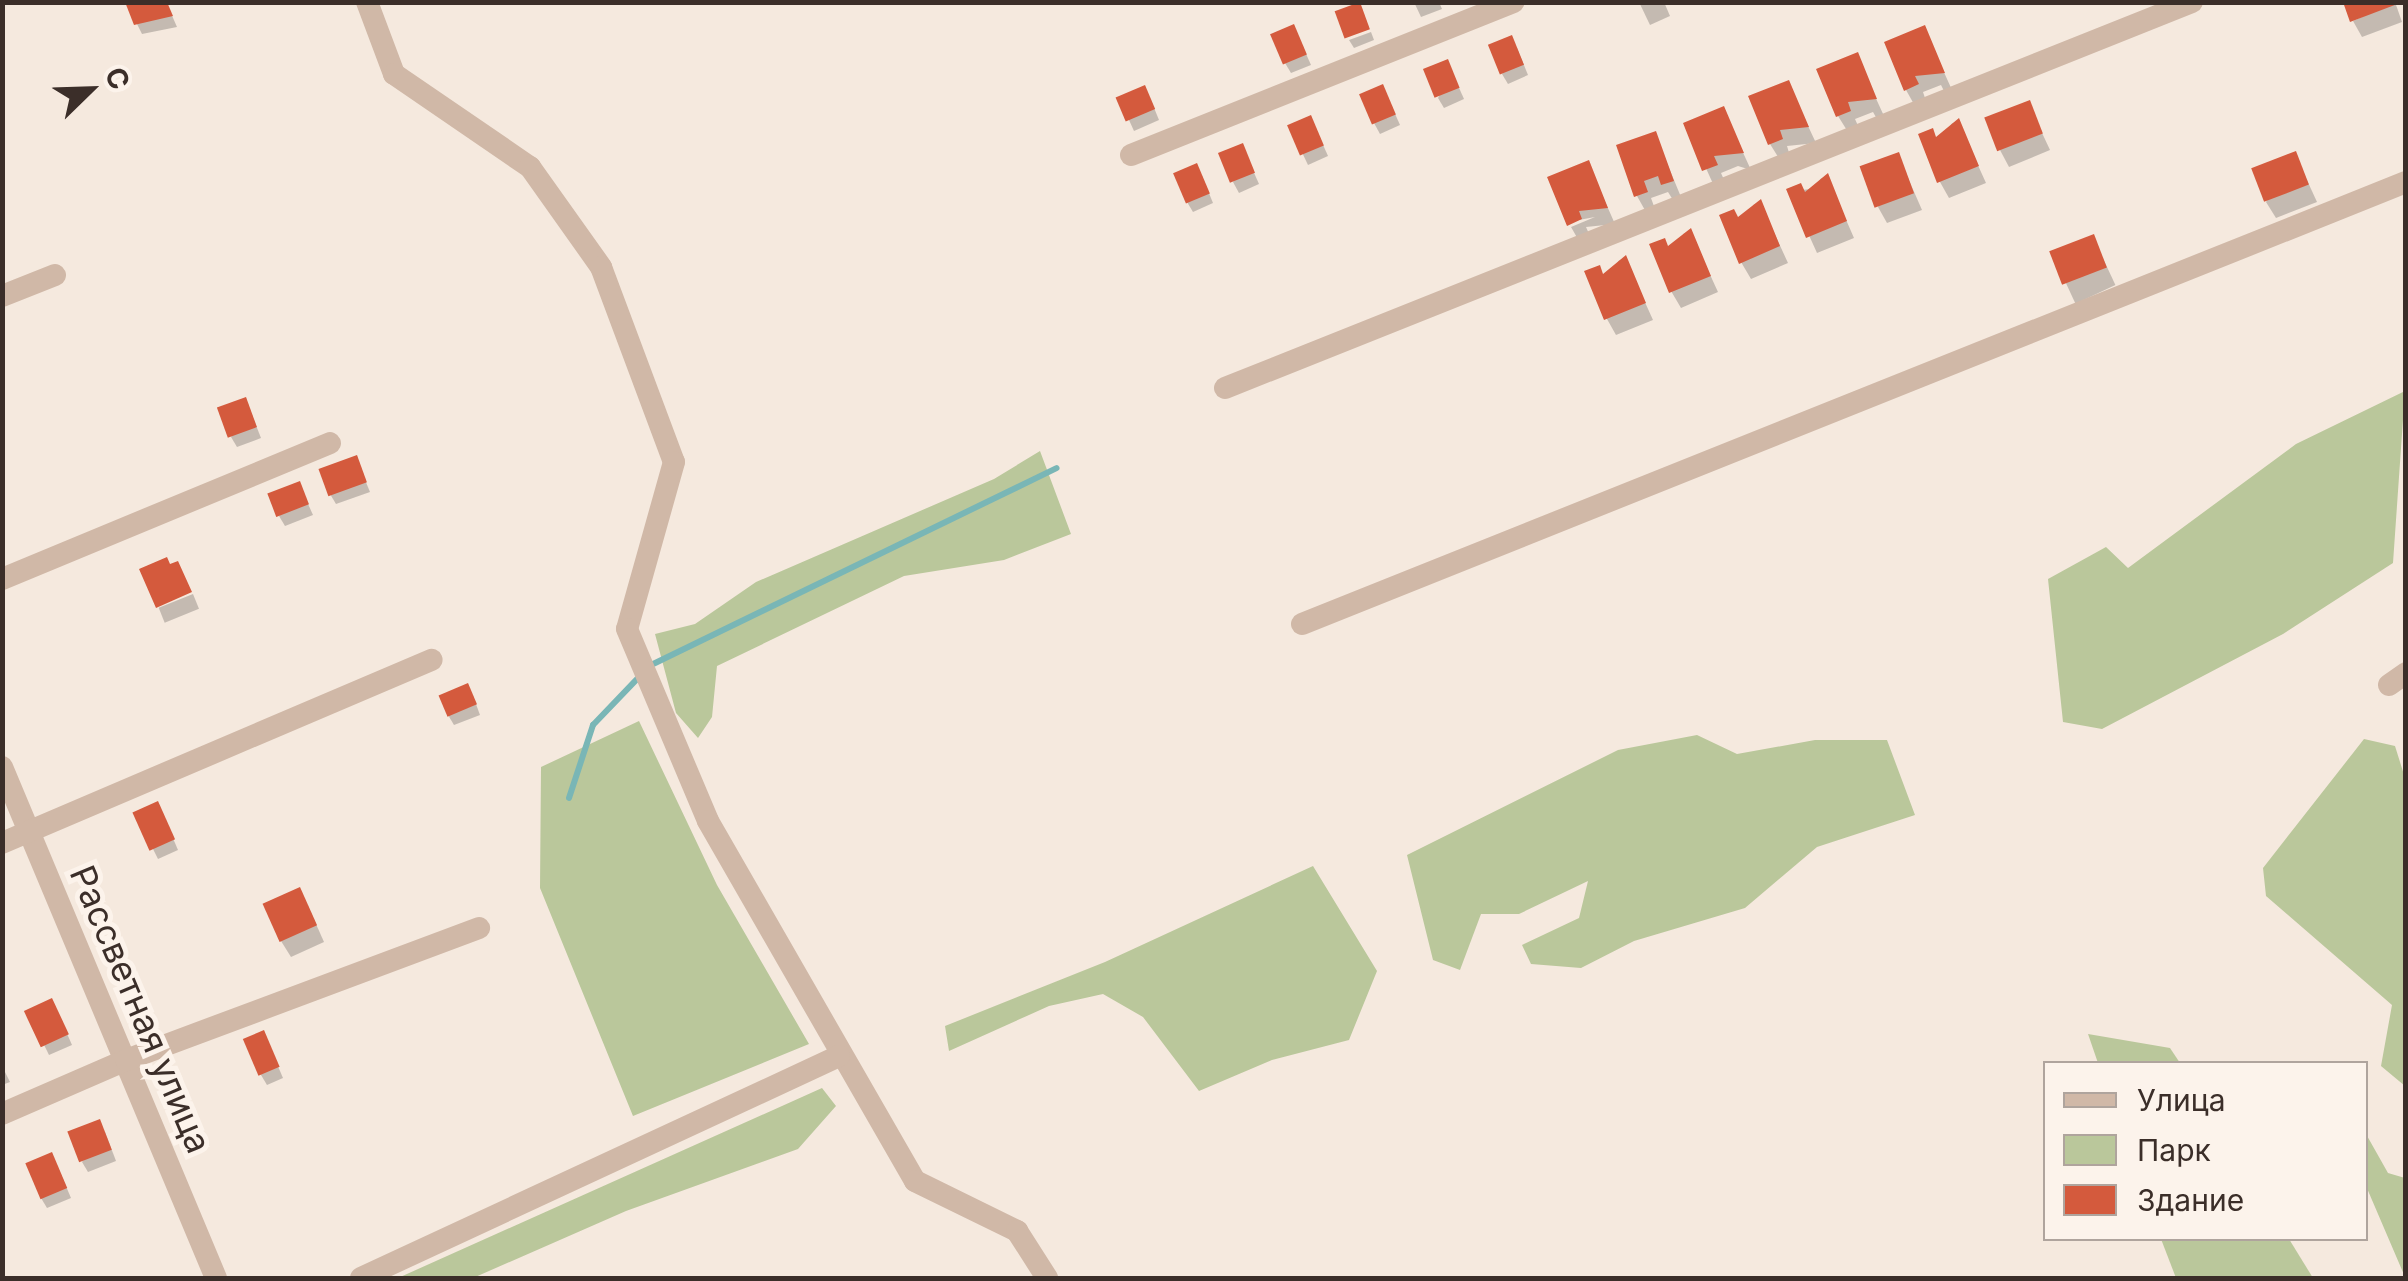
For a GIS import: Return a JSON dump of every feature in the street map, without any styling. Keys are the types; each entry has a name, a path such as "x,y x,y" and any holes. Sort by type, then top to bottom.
{"street":[{"path":"366,2 394,74 530,167 601,267 674,462 627,629 708,821 838,1056 915,1180 1017,1231 1047,1278"},
{"path":"1131,155 1514,2"},
{"path":"1225,388 2192,2"},
{"path":"1302,624 2406,182"},
{"path":"2,296 55,275"},
{"path":"2,578 330,443"},
{"path":"2,844 432,660"},
{"name":"Рассветная улица","path":"2,768 216,1278"},
{"path":"2,1114 126,1060 480,928"},
{"path":"361,1278 838,1056"}],"green space":[{"path":"2405,391 2393,563 2283,634 2102,729 2063,722 2048,579 2106,547 2128,568 2296,444"},
{"path":"1040,451 1071,534 1004,560 904,576 717,666 712,717 698,738 676,713 655,634 695,624 756,582 994,479"},
{"path":"639,721 717,885 809,1044 633,1116 540,888 541,767"},
{"path":"1697,735 1737,754 1815,740 1887,740 1915,815 1817,847 1745,908 1634,941 1581,968 1531,964 1522,945 1579,918 1588,881 1519,914 1481,914 1460,970 1433,960 1407,855 1618,750"},
{"path":"2364,739 2395,746 2405,778 2405,1086 2381,1066 2392,1005 2266,896 2263,868"},
{"path":"1313,866 1377,971 1349,1040 1272,1060 1199,1091 1143,1017 1103,994 1049,1006 949,1051 945,1026 1105,962"},
{"path":"2088,1034 2170,1048 2179,1061 2097,1061"},
{"path":"822,1088 836,1106 798,1149 626,1211 473,1278 398,1278"},
{"path":"2368,1138 2388,1173 2405,1178 2405,1277 2368,1191"},
{"path":"2162,1241 2290,1241 2313,1278 2176,1278"}],"building":[{"path":"125,2 167,2 173,16 134,25"},
{"path":"1360,2 1370,29 1345,38 1335,11"},
{"path":"2343,2 2400,2 2400,3 2350,22"},
{"path":"1294,24 1307,54 1283,65 1270,34"},
{"path":"1925,25 1945,73 1915,76 1919,84 1904,91 1884,42"},
{"path":"1512,35 1524,65 1500,74 1488,45"},
{"path":"1858,52 1877,99 1848,102 1851,111 1836,117 1816,69"},
{"path":"1448,59 1460,88 1435,98 1423,69"},
{"path":"1789,80 1809,127 1780,130 1783,139 1768,145 1748,96"},
{"path":"1383,84 1396,114 1372,125 1359,94"},
{"path":"1145,85 1155,109 1126,121 1116,98"},
{"path":"2030,100 2043,134 1997,151 1984,118"},
{"path":"1724,106 1744,153 1714,156 1718,165 1702,171 1683,123"},
{"path":"1311,115 1324,145 1300,156 1287,125"},
{"path":"1959,118 1979,166 1937,183 1918,134 1933,128 1936,137"},
{"path":"1656,131 1674,181 1661,185 1658,176 1644,181 1648,192 1634,197 1616,145"},
{"path":"1243,143 1255,173 1230,183 1218,153"},
{"path":"2296,151 2309,185 2264,202 2251,168"},
{"path":"1899,152 1914,193 1875,208 1860,166"},
{"path":"1589,160 1608,208 1579,211 1582,219 1567,226 1547,177"},
{"path":"1197,163 1210,193 1186,204 1173,173"},
{"path":"1828,173 1847,221 1806,238 1786,189 1801,183 1805,192"},
{"path":"1761,199 1780,246 1739,264 1719,215 1734,209 1738,217"},
{"path":"1691,228 1711,276 1669,293 1649,244 1665,238 1668,246"},
{"path":"2094,234 2107,268 2062,285 2049,251"},
{"path":"1626,255 1646,303 1604,320 1584,271 1600,265 1603,274"},
{"path":"246,397 257,427 228,438 217,408"},
{"path":"357,455 367,482 328,496 318,469"},
{"path":"300,481 309,504 276,517 267,494"},
{"path":"167,557 170,564 178,561 192,592 156,608 139,569"},
{"path":"468,683 477,704 448,717 439,696"},
{"path":"158,801 175,839 150,851 132,812"},
{"path":"300,887 317,925 280,942 263,904"},
{"path":"52,998 69,1034 41,1047 24,1011"},
{"path":"264,1030 280,1067 258,1076 243,1039"},
{"path":"100,1119 112,1150 79,1162 67,1132"},
{"path":"52,1152 67,1188 41,1199 25,1163"}],"waterway":[{"path":"649,666 1056,468"},
{"path":"569,798 593,725 641,675"}]}
